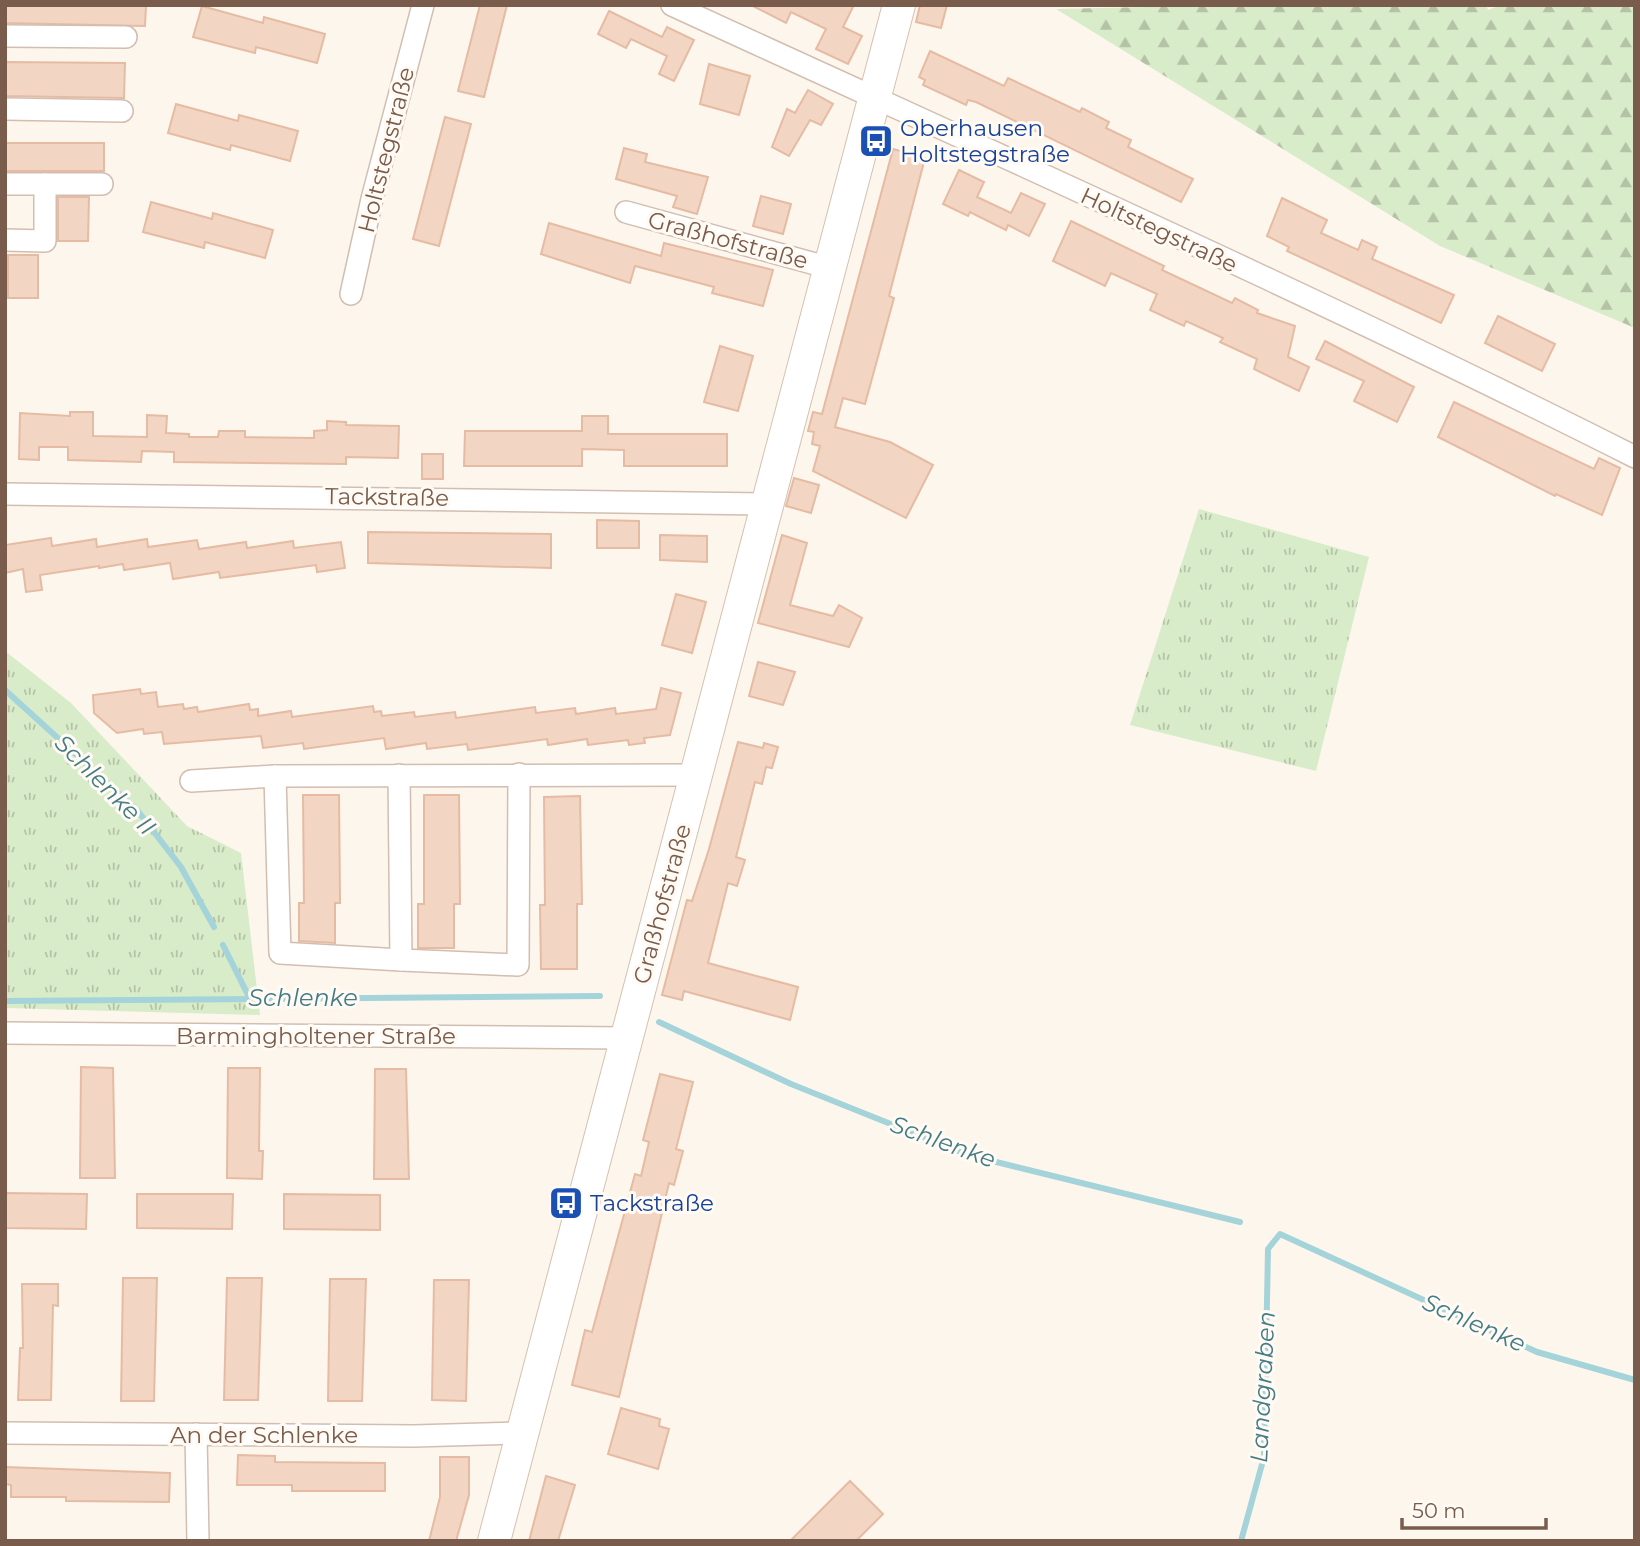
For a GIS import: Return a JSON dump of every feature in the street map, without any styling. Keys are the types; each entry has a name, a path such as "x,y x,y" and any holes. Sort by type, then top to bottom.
{"street":[{"name":"Holtstegstraße","path":"351,294 372,199 423,5"},
{"name":"Holtstegstraße","path":"672,5 1493,385 1635,457"},
{"name":"Graßhofstraße","path":"494,1541 899,5"},
{"path":"5,36 126,37"},
{"path":"5,109 122,111"},
{"path":"5,184 102,184"},
{"path":"5,240 45,241 46,184"},
{"name":"Graßhofstraße","path":"626,212 830,268"},
{"name":"Tackstraße","path":"5,494 768,504"},
{"path":"275,776 280,953 518,965 519,774"},
{"path":"399,775 401,960"},
{"path":"191,781 275,776 696,775"},
{"name":"Barmingholtener Straße","path":"5,1033 626,1038"},
{"name":"An der Schlenke","path":"5,1433 414,1436 522,1433"},
{"path":"196,1434 198,1541"}],"green space":[{"path":"1236,5 1486,5 1488,10 1501,5 1635,5 1635,328 1440,246 1056,9"},
{"path":"1199,509 1369,557 1316,771 1130,725"},
{"path":"5,651 71,703 187,826 241,853 260,1015 5,1008"}],"building":[{"path":"5,5 146,5 145,26 5,23"},
{"path":"480,5 507,5 484,97 458,91"},
{"path":"751,5 854,5 843,27 862,36 848,64 816,49 826,29 791,12 786,23"},
{"path":"920,5 947,5 941,28 916,22"},
{"path":"202,6 263,23 264,17 325,34 317,63 256,47 255,53 193,37"},
{"path":"609,11 662,37 667,27 694,40 674,81 659,74 667,56 631,39 626,48 598,34"},
{"path":"930,51 1004,86 1008,78 1080,112 1082,108 1109,122 1106,128 1131,140 1128,147 1193,179 1181,202 976,102 968,100 966,105 923,85 925,80 919,77"},
{"path":"5,62 125,63 124,98 5,96"},
{"path":"709,64 750,76 739,115 700,104"},
{"path":"808,90 833,104 821,125 810,120 789,156 772,147 787,109 795,113"},
{"path":"176,104 238,121 239,115 298,131 290,161 231,145 230,150 168,133"},
{"path":"445,117 471,124 439,246 413,239"},
{"path":"5,143 104,143 104,171 5,171"},
{"path":"624,148 647,154 645,162 708,177 697,214 673,207 677,196 616,179"},
{"path":"893,149 925,158 889,296 894,298 865,404 843,398 835,427 890,442 933,465 906,518 813,471 820,446 812,444 814,432 808,431 813,412 822,414"},
{"path":"959,170 984,182 977,197 1011,213 1021,193 1045,204 1029,236 1008,225 1006,230 970,212 968,216 943,204"},
{"path":"761,196 791,204 783,234 753,226"},
{"path":"58,197 89,197 88,241 58,241"},
{"path":"1282,198 1327,220 1321,233 1358,250 1362,240 1377,247 1372,259 1454,295 1441,323 1287,251 1289,247 1267,236"},
{"path":"151,202 212,219 213,213 273,230 265,258 205,242 204,248 143,232"},
{"path":"1071,221 1164,266 1162,270 1232,303 1235,298 1258,310 1257,313 1295,326 1288,357 1309,367 1299,391 1254,369 1257,359 1220,342 1223,338 1186,321 1184,326 1150,310 1157,294 1111,273 1105,286 1053,261"},
{"path":"549,223 661,256 664,243 773,270 763,306 712,293 714,287 635,266 630,283 541,254"},
{"path":"8,255 38,255 38,298 8,298"},
{"path":"1498,316 1555,344 1542,371 1485,343"},
{"path":"1325,341 1414,387 1397,422 1354,401 1364,381 1316,359"},
{"path":"720,346 753,356 738,411 704,402"},
{"path":"1454,402 1594,469 1599,458 1620,468 1602,515 1556,494 1555,496 1438,437"},
{"path":"70,412 93,412 93,436 147,437 147,415 167,416 166,433 189,434 189,437 218,437 219,431 245,431 245,437 314,438 314,431 327,430 327,421 346,422 346,425 399,426 398,458 346,457 346,464 174,462 174,452 142,451 141,462 68,460 68,447 39,447 39,460 19,459 20,413 70,416"},
{"path":"582,416 608,416 608,434 727,434 727,466 624,466 624,450 582,449 582,466 464,466 465,431 582,431"},
{"path":"422,454 443,454 443,479 422,479"},
{"path":"794,478 819,485 811,513 786,506"},
{"path":"597,520 639,521 639,548 597,548"},
{"path":"368,532 551,534 551,568 368,563"},
{"path":"660,535 707,536 707,562 660,560"},
{"path":"782,535 807,543 790,605 833,616 839,605 862,618 849,647 758,623"},
{"path":"51,538 52,546 96,539 97,547 147,539 148,547 197,540 199,549 246,542 247,548 293,541 294,548 341,542 345,568 317,572 316,565 220,578 219,572 173,579 170,563 124,570 123,564 40,575 42,590 26,592 23,569 5,573 5,545"},
{"path":"676,594 706,602 692,653 662,645"},
{"path":"758,662 795,672 783,705 749,696"},
{"path":"661,688 681,693 670,735 644,738 645,743 629,745 628,740 588,745 587,739 548,745 547,739 468,750 467,744 427,749 426,743 386,749 384,738 304,749 303,743 263,748 261,736 164,744 162,732 144,734 143,729 117,733 94,713 93,695 140,689 141,694 156,692 158,707 183,704 184,709 197,707 198,712 249,704 250,710 258,709 258,716 291,711 292,717 373,706 374,712 381,711 382,716 414,712 415,717 455,712 456,718 535,707 536,713 575,708 576,714 615,708 616,714 656,709"},
{"path":"738,742 763,748 764,743 778,747 772,768 766,767 762,784 755,782 736,857 745,860 737,886 728,883 708,963 798,987 790,1020 684,991 682,1000 662,995 687,900 692,901 709,849"},
{"path":"303,795 339,795 340,903 335,903 335,943 299,941 299,903 304,903"},
{"path":"424,795 459,795 460,904 454,904 454,948 418,948 418,904 424,904"},
{"path":"580,796 582,904 577,904 577,969 541,969 540,905 545,905 544,797"},
{"path":"81,1067 113,1068 115,1178 80,1178"},
{"path":"228,1068 260,1068 259,1151 263,1151 262,1179 227,1178"},
{"path":"375,1069 406,1069 409,1179 374,1179"},
{"path":"660,1074 693,1082 676,1149 683,1151 674,1185 669,1183 619,1397 572,1385 585,1330 592,1332 635,1174 641,1176 649,1142 643,1140"},
{"path":"5,1193 87,1194 86,1229 5,1228"},
{"path":"137,1194 233,1194 232,1229 137,1228"},
{"path":"284,1194 380,1195 380,1230 284,1229"},
{"path":"123,1278 157,1278 154,1401 121,1401"},
{"path":"227,1278 262,1278 258,1400 224,1400"},
{"path":"330,1279 366,1279 362,1401 328,1401"},
{"path":"434,1280 469,1280 466,1401 432,1400"},
{"path":"22,1284 58,1284 58,1306 53,1305 51,1400 18,1400 20,1348 23,1348"},
{"path":"621,1408 660,1419 659,1426 669,1429 658,1469 608,1454"},
{"path":"238,1455 275,1456 275,1462 385,1463 385,1491 292,1491 292,1485 237,1485"},
{"path":"440,1457 469,1457 469,1495 456,1541 429,1541 440,1497"},
{"path":"5,1467 170,1473 169,1502 66,1501 66,1497 11,1497 11,1485 5,1484"},
{"path":"546,1476 575,1485 558,1541 529,1541"},
{"path":"850,1481 883,1514 856,1541 790,1541"}],"waterway":[{"name":"Schlenke II","path":"5,690 137,810 181,867 214,927"},
{"name":"Schlenke II","path":"223,945 250,999"},
{"name":"Schlenke","path":"5,1001 600,996"},
{"name":"Schlenke","path":"659,1022 791,1084 968,1155 1240,1222"},
{"name":"Schlenke","path":"1241,1541 1264,1457 1268,1249 1280,1234 1537,1352 1635,1380"}],"place":[{"name":"Oberhausen Holtstegstraße","path":"876,141"},
{"name":"Tackstraße","path":"566,1203"}],"water label":[{"name":"Landgraben","path":"1263,1387"}]}
